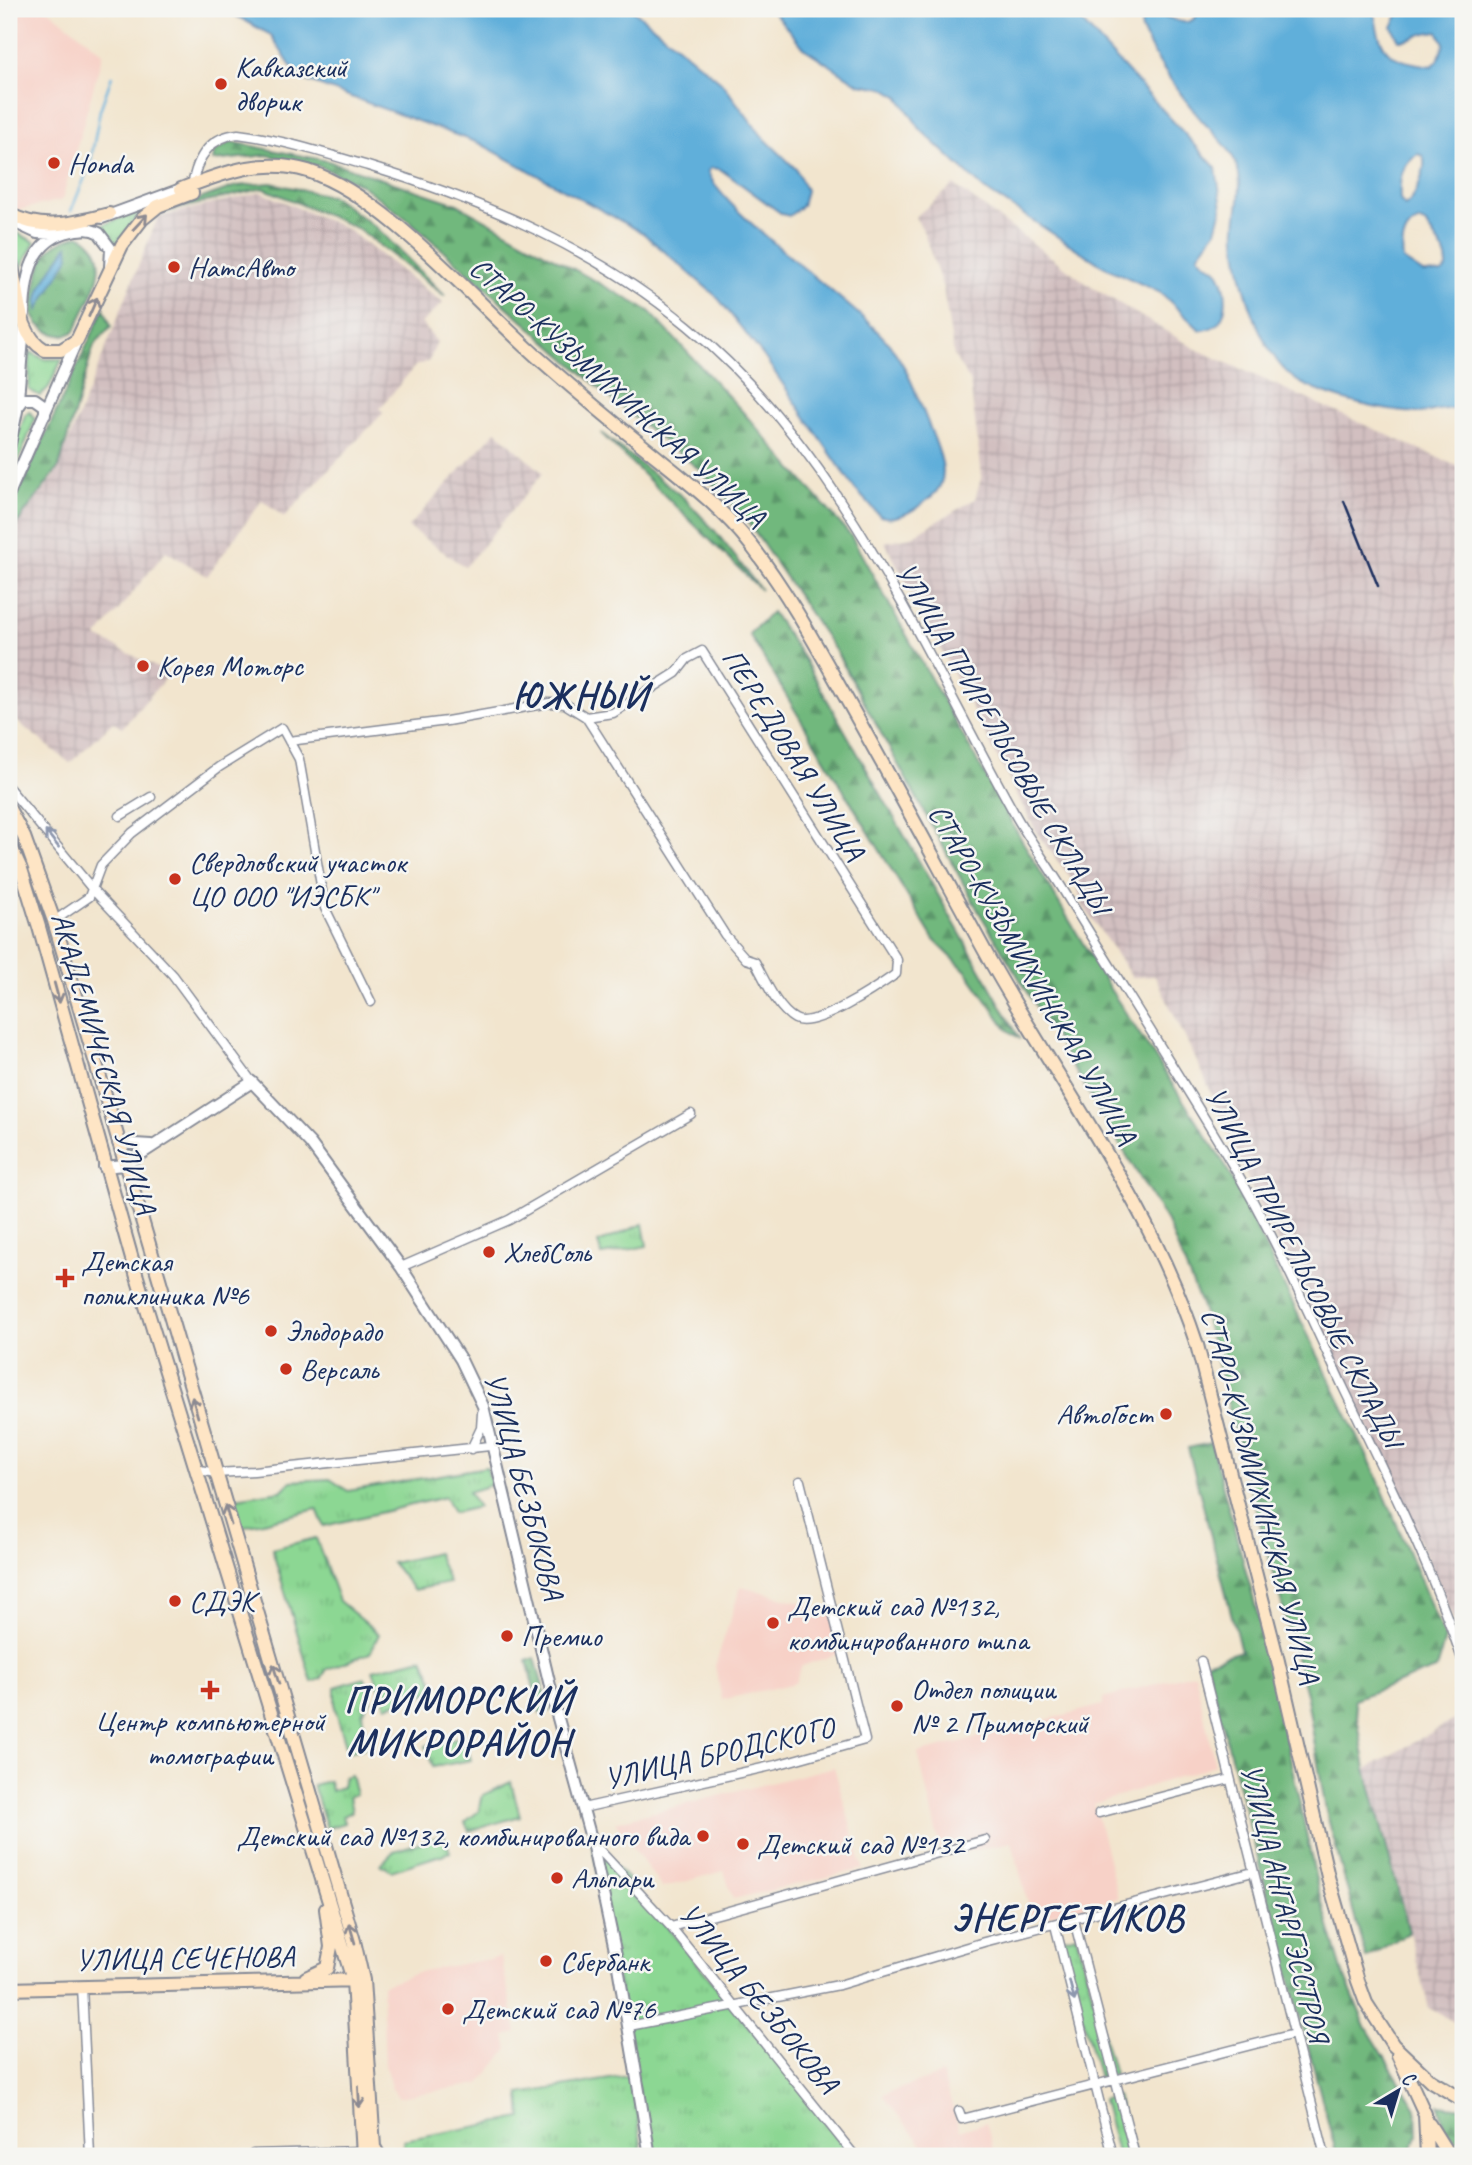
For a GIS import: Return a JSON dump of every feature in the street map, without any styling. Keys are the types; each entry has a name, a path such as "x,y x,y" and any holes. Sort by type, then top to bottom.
{"main road":[{"name":"СТАРО-КУЗЬМИХИНСКАЯ УЛИЦА","path":"108,273 126,238 145,215 188,189 236,169 268,166 312,173 348,190 380,213 542,361 717,507 753,547 821,653 1043,1053 1131,1193 1181,1296 1229,1467 1350,1957 1366,2003 1393,2045"},
{"name":"СТАРО-КУЗЬМИХИНСКАЯ УЛИЦА","path":"9,214 29,223 52,225 109,214"},
{"path":"9,257 24,325 34,342 47,351 62,349 77,340 108,273"},
{"path":"9,809 24,836 54,921 215,1473 310,1786 358,1980 369,2153"},
{"name":"АКАДЕМИЧЕСКАЯ УЛИЦА","path":"9,844 21,869 39,928 104,1167 195,1469 358,1980"},
{"path":"116,1205 136,1203"},
{"path":"298,1981 327,1968 331,1947 319,1863"},
{"name":"УЛИЦА СЕЧЕНОВА","path":"9,1989 358,1980"},
{"path":"1393,2045 1431,2081 1463,2100"},
{"path":"1393,2045 1438,2142 1449,2156"},
{"path":"1425,2114 1426,2156"}],"street":[{"name":"УЛИЦА ПРИРЕЛЬСОВЫЕ СКЛАДЫ","path":"188,189 200,157 219,139 238,134 304,147 444,189 527,224 597,262 687,324 729,363 772,412 816,466 871,552 1020,823 1234,1166 1402,1511 1449,1619 1463,1662"},
{"name":"СТАРО-КУЗЬМИХИНСКАЯ УЛИЦА","path":"82,229 109,214 188,189"},
{"path":"9,220 40,234 82,229 97,232 108,242 112,256 108,273"},
{"path":"9,449 17,411 25,285 32,262 47,242 63,233"},
{"path":"9,494 77,340"},
{"path":"17,411 23,400 33,398 44,405 45,415"},
{"name":"ПЕРЕДОВАЯ УЛИЦА","path":"702,651 897,960 896,974 813,1021 796,1020 786,1012 755,962 746,959 725,935 586,718 613,713 676,673 687,659 702,651"},
{"path":"289,741 447,721 549,704 565,704 586,718"},
{"path":"54,921 94,891 101,865 112,850 219,767 282,729 299,759 325,908 371,1002"},
{"name":"УЛИЦА БЕЗБОКОВА","path":"9,788 94,891 173,975 252,1082 310,1143 401,1267 461,1360 483,1406 490,1446 592,1842 629,2026 650,2156"},
{"path":"120,817 150,797"},
{"path":"104,1167 124,1165 252,1082"},
{"path":"401,1267 509,1220 691,1114"},
{"path":"118,1143 151,1145"},
{"path":"471,1449 481,1428 483,1406"},
{"path":"195,1469 215,1473 490,1446"},
{"name":"УЛИЦА БРОДСКОГО","path":"583,1808 776,1765 865,1740 800,1481"},
{"name":"УЛИЦА АНГАРГЭССТРОЯ","path":"1201,1661 1325,2156"},
{"path":"1099,1813 1230,1779"},
{"path":"671,1927 985,1840"},
{"name":"УЛИЦА БЕЗБОКОВА","path":"592,1842 671,1927 855,2156"},
{"path":"629,2026 839,1985 1253,1872"},
{"path":"1074,1920 1135,2156"},
{"path":"1055,1925 1113,2156"},
{"path":"82,1986 90,2156"},
{"path":"960,2111 962,2119 1294,2034"},
{"path":"253,2154 369,2153"}],"shaded area":[{"path":"9,9 48,9 103,53 62,200 14,211 9,205"},
{"path":"954,185 1090,286 1196,349 1463,469 1463,1641 1381,1454 1259,1205 1203,1074 1155,976 1132,977 1082,904 1077,886 1038,835 885,542 911,537 975,499 982,475 970,381 954,356 943,288 922,228 915,217"},
{"path":"261,192 347,229 443,303 421,323 437,342 429,361 415,366 380,408 383,413 284,517 262,500 207,576 166,551 97,637 169,674 122,728 113,722 70,763 9,715 9,534 55,475 158,217"},
{"path":"496,431 543,473 465,567 408,527"},
{"path":"741,1586 834,1612 843,1652 802,1666 795,1683 722,1700 715,1666"},
{"path":"1195,1673 1215,1765 1094,1804 1118,1898 1032,1919 1012,1842 942,1857 918,1753 1103,1705 1103,1698"},
{"path":"1463,1718 1463,2027 1429,2008 1366,1769 1452,1721"},
{"name":"Детский сад №132","path":"834,1767 863,1869 733,1899 724,1871 662,1888 615,1822"},
{"name":"Детский сад №76","path":"501,1957 517,2033 505,2036 508,2049 480,2084 398,2097 391,2087 385,2065 382,1985 422,1971"},
{"path":"942,2074 960,2131 986,2122 995,2155 931,2156 882,2095"}],"green space":[{"path":"231,142 328,161 457,204 649,311 742,411 851,536 1014,827 1110,989 1224,1163 1375,1472 1445,1639 1436,1669 1354,1699 1366,1769 1409,1932 1366,1958 1326,1811 1307,1698 1202,1307 1167,1222 979,912 837,653 745,518 700,470 614,401 411,222 360,184 319,166 267,155 213,161 214,152"},
{"path":"271,183 334,197 378,229 445,296 357,228 263,188 161,213 236,186"},
{"path":"143,209 115,248 110,236 98,227"},
{"path":"9,229 35,242 21,268"},
{"path":"79,235 91,244 98,254 98,279 75,331 55,334 43,328 34,317 34,290 48,251 60,242"},
{"path":"104,308 111,326 94,345 59,467 9,534 9,514"},
{"path":"30,352 44,359 62,359 49,387 40,396 29,390"},
{"path":"29,411 35,419 9,485 9,464 25,415"},
{"path":"601,433 684,498 715,531 761,590"},
{"path":"772,612 804,659 1020,1039 1007,1029 966,971 934,940 749,634"},
{"path":"643,1224 647,1246 602,1255 598,1243"},
{"path":"1211,1443 1266,1645 1318,1889 1342,1970 1365,2025 1416,2108 1417,2135 1410,2156 1337,2156 1206,1662 1241,1651 1188,1448"},
{"path":"487,1467 491,1485 468,1492 478,1507 453,1513 445,1497 324,1526 317,1509 242,1527 232,1520 234,1498 281,1491 291,1481 330,1479 348,1491"},
{"path":"316,1538 339,1601 379,1634 370,1653 327,1669 321,1679 312,1682 272,1549"},
{"path":"437,1553 449,1583 414,1590 392,1563"},
{"path":"423,1658 437,1690 386,1706 373,1670"},
{"path":"535,1658 550,1711 540,1713 527,1661"},
{"path":"365,1678 371,1700 362,1713 367,1747 348,1752 335,1708 335,1687"},
{"path":"464,1736 471,1760 433,1767 426,1746"},
{"path":"351,1775 356,1794 349,1797 352,1812 343,1816 344,1823 327,1828 313,1785 329,1781 331,1791 342,1787 344,1777"},
{"path":"511,1782 520,1816 469,1831 465,1822 479,1811 483,1795"},
{"path":"444,1835 450,1852 391,1871 381,1864 394,1851"},
{"path":"592,1842 626,1877 856,2156 650,2156"},
{"path":"1076,1935 1114,2074 1099,2078 1061,1939"},
{"path":"634,2075 642,2156 404,2156 403,2140 522,2118 520,2094"},
{"path":"1117,2096 1134,2156 1118,2156 1103,2100"},
{"path":"1439,2105 1463,2108 1463,2145 1445,2129"}],"water":[{"path":"224,9 632,9 721,82 762,136 796,169 806,190 802,206 789,216 782,214 720,169 711,168 708,171 717,188 760,232 848,305 888,343 913,386 938,449 943,474 938,489 927,501 908,513 894,517 880,516 855,489 765,358 717,297 643,233 481,144 304,80 290,65 271,35"},
{"path":"771,9 1070,9 1216,168 1222,208 1216,231 1198,255 1217,270 1223,281 1226,299 1222,317 1217,324 1200,330 1161,293 1103,266 984,189 921,130 898,96 885,88 859,84 805,49"},
{"path":"1195,9 1374,9 1379,36 1388,52 1405,61 1432,66 1438,61 1444,43 1438,32 1399,40 1392,27 1401,9 1463,9 1463,412 1453,408 1423,413 1403,412 1344,400 1303,384 1288,374 1276,359 1255,320 1242,277 1236,239 1239,175 1232,155 1172,82 1142,30 1141,24 1148,15 1186,22 1196,17","holes":["1418,154 1423,156 1424,167 1413,197 1405,206 1400,200 1402,174 1407,163","1421,221 1426,224 1443,250 1447,268 1442,273 1423,273 1403,260 1404,236 1410,227"]},
{"path":"68,245 69,257 38,310 39,293 43,284"}],"waterway":[{"path":"71,211 90,165 100,110 112,76"}],"railway":[{"path":"1344,501 1378,586"}],"place":[{"name":"Кавказский дворик","path":"221,84"},
{"name":"Honda","path":"54,163"},
{"name":"НатсАвто","path":"174,267"},
{"name":"Корея Моторс","path":"143,666"},
{"name":"Свердловский участок ЦО ООО \"ИЭСБК\"","path":"175,879"},
{"name":"ХлебСоль","path":"489,1252"},
{"name":"Детская поликлиника №6","path":"65,1278"},
{"name":"Эльдорадо","path":"271,1331"},
{"name":"Версаль","path":"286,1369"},
{"name":"АвтоГост","path":"1166,1414"},
{"name":"СДЭК","path":"175,1601"},
{"name":"Детский сад №132, комбинированного типа","path":"773,1623"},
{"name":"Премио","path":"507,1636"},
{"name":"Центр компьютерной томографии","path":"210,1690"},
{"name":"Отдел полиции № 2 Приморский","path":"897,1706"},
{"name":"Детский сад №132, комбинированного вида","path":"703,1836"},
{"name":"Детский сад №132","path":"743,1844"},
{"name":"Альпари","path":"557,1878"},
{"name":"Сбербанк","path":"546,1961"},
{"name":"Детский сад №76","path":"448,2009"}],"district":[{"name":"ЮЖНЫЙ","path":"581,695"},
{"name":"ПРИМОРСКИЙ МИКРОРАЙОН","path":"459,1720"},
{"name":"ЭНЕРГЕТИКОВ","path":"1068,1917"}]}
